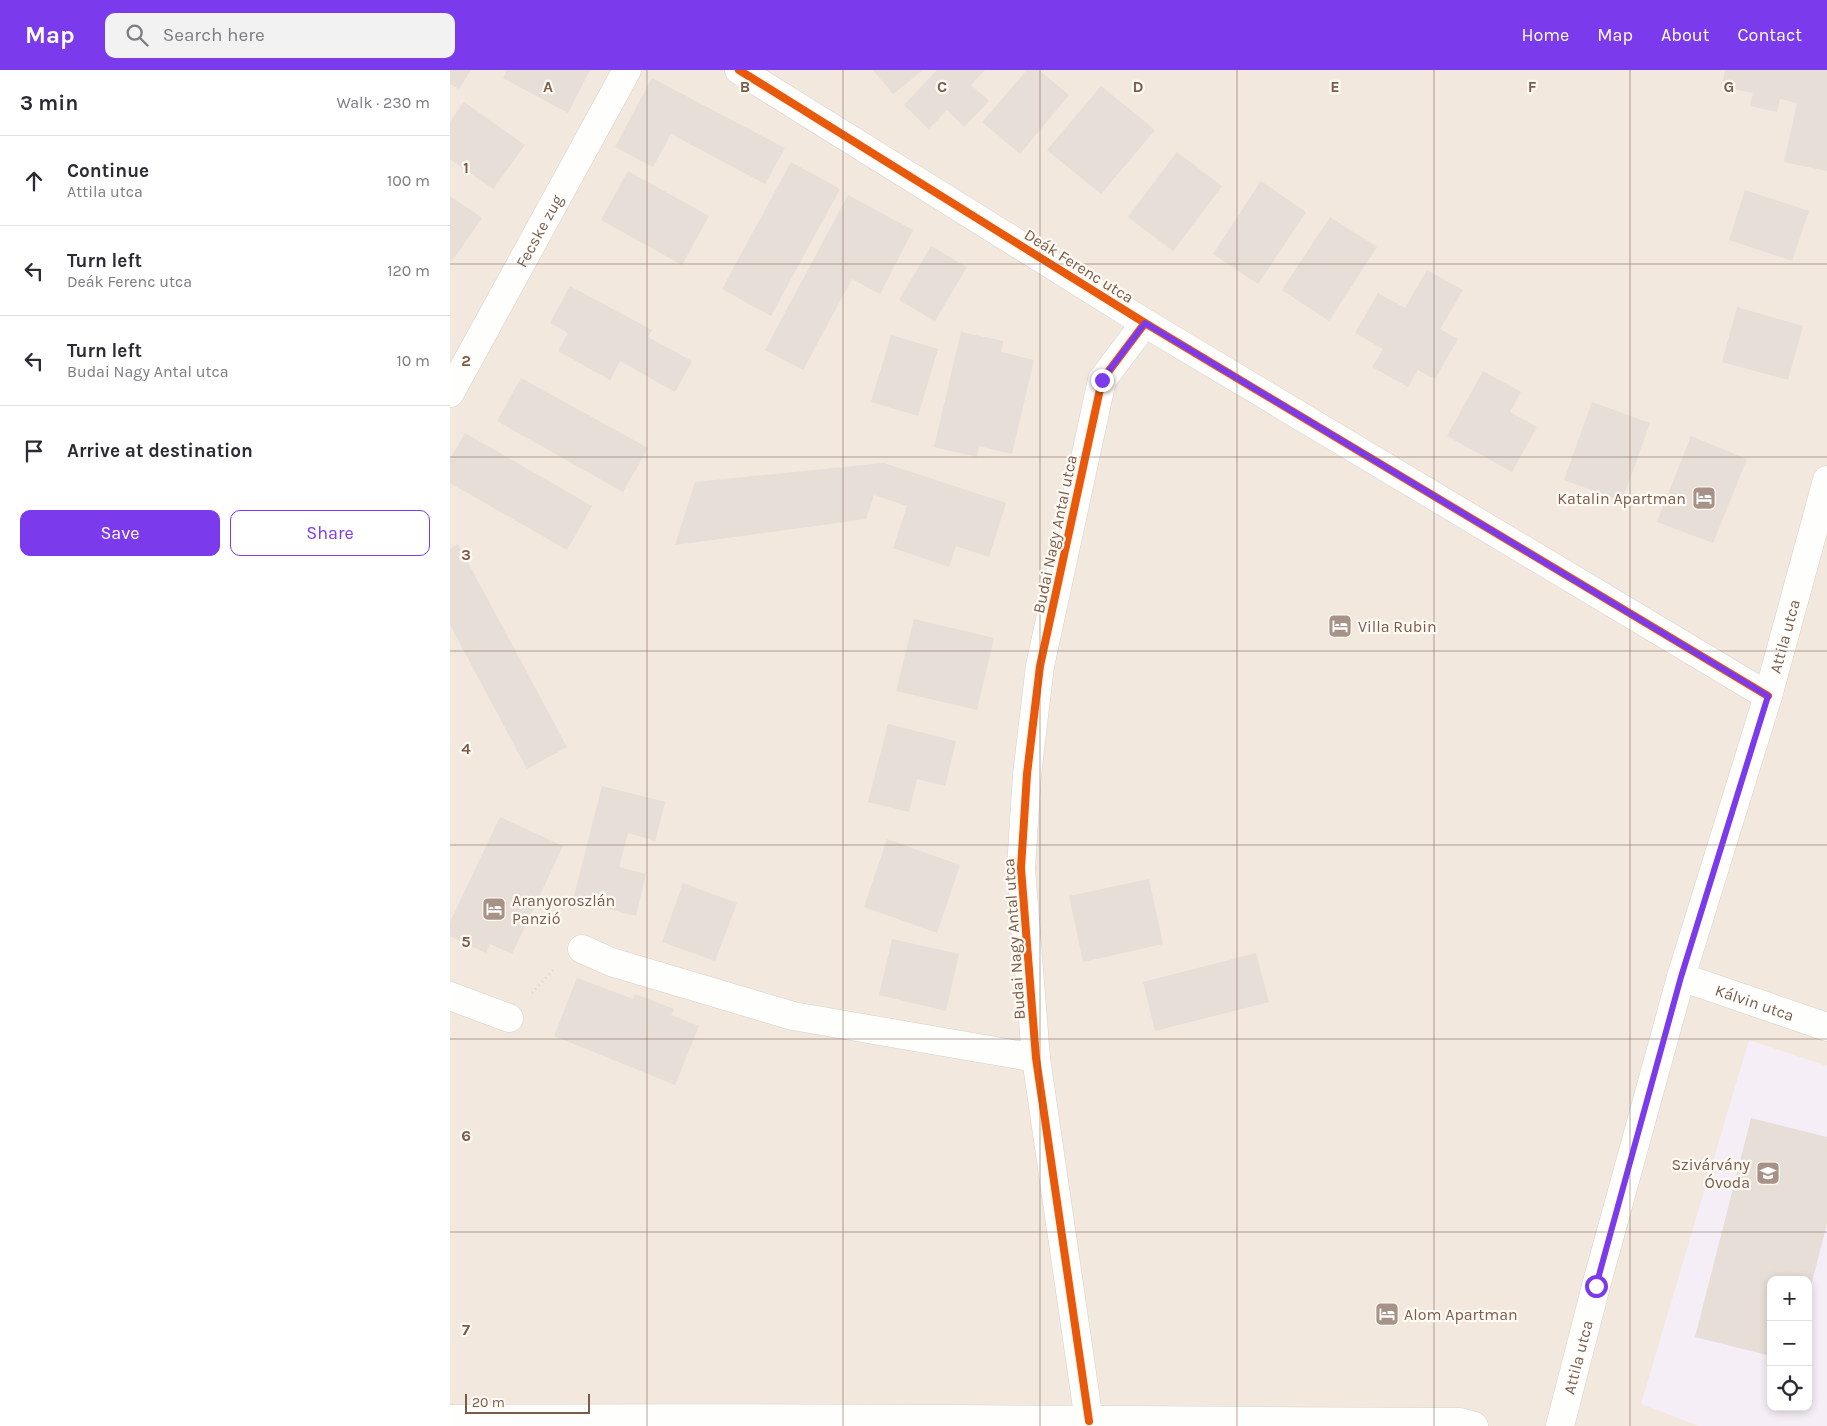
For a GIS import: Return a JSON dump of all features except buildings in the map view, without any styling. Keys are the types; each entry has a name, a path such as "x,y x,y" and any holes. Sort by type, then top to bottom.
{"street":[{"name":"Fecske zug","path":"450,393 627,70"},
{"name":"Deák Ferenc utca","path":"739,70 1145,323 1768,696"},
{"name":"Budai Nagy Antal utca","path":"1088,1421 1036,1058 1021,868 1027,774 1040,666 1102,380 1145,323"},
{"name":"Attila utca","path":"1560,1426 1596,1286 1681,977 1768,696 1827,480"},
{"path":"582,949 611,962 793,1016 1036,1058"},
{"name":"Kálvin utca","path":"1681,977 1827,1027"},
{"path":"450,996 509,1018"},
{"path":"450,1419 627,1422 1460,1422 1474,1426"}],"path":[{"path":"509,1018 550,972 582,949"}],"shaded area":[{"path":"450,70 1827,70 1827,1426 450,1426"},
{"name":"Szivárvány Óvoda","path":"1749,1040 1827,1066 1827,1426 1699,1426 1641,1404"}],"cycle path":[{"path":"739,70 1145,323 1768,696"},
{"path":"1089,1421 1036,1058 1021,868 1027,774 1040,666 1102,380 1145,323"}],"place":[{"name":"Katalin Apartman","path":"1704,498"},
{"name":"Villa Rubin","path":"1340,626"},
{"name":"Aranyoroszlán Panzió","path":"494,909"},
{"name":"Szivárvány Óvoda","path":"1768,1173"},
{"name":"Alom Apartman","path":"1387,1314"}],"route":[{"path":"1102,380 1145,323 1768,696 1681,977 1596,1286"}]}
